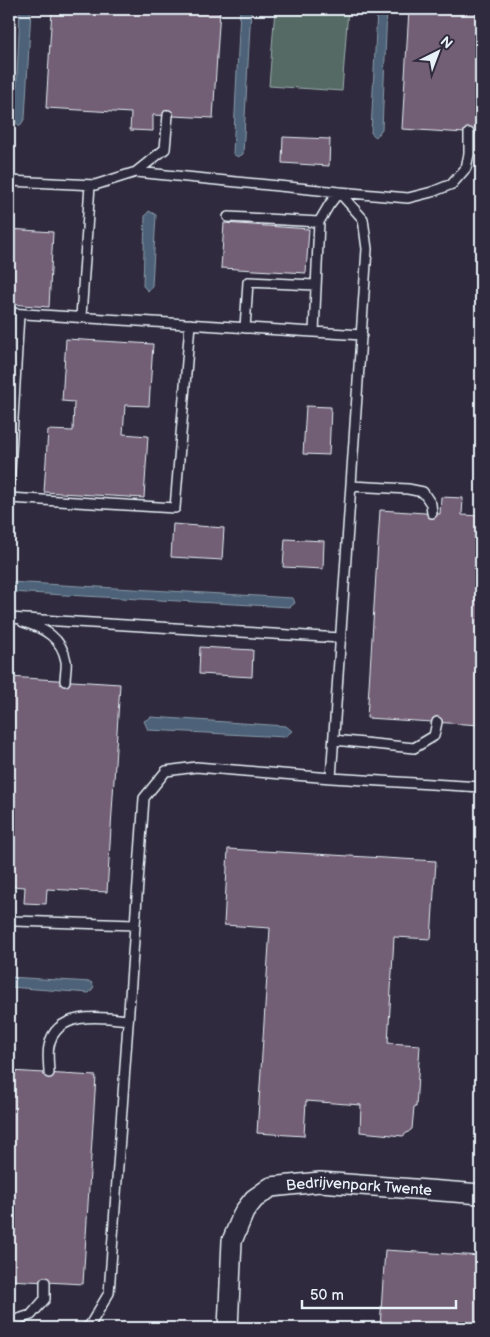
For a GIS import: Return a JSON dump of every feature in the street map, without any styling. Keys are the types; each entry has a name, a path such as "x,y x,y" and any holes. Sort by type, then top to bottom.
{"street":[{"name":"Bedrijvenpark Twente","path":"228,1328 232,1241 244,1212 254,1199 271,1187 320,1182 481,1194"}],"lane":[{"path":"9,181 96,185 136,172 165,148 168,115"},
{"path":"136,172 408,198 432,192 452,184 466,168 469,154 468,134"},
{"path":"81,317 90,185"},
{"path":"314,332 319,222 339,192"},
{"path":"332,778 368,249 363,219 339,192"},
{"path":"228,217 319,222"},
{"path":"245,328 248,282 315,285"},
{"path":"9,313 362,335"},
{"path":"9,488 18,314"},
{"path":"9,498 175,508 190,324"},
{"path":"351,486 408,489 423,492 432,504 432,513"},
{"path":"9,618 341,638"},
{"path":"9,618 38,626 58,640 66,661 65,682"},
{"path":"334,740 414,748 434,736 437,722"},
{"path":"86,1328 90,1326 110,1293 144,798 166,771 196,767 481,787"},
{"path":"9,919 15,921 135,925"},
{"path":"49,1073 49,1046 56,1031 71,1020 95,1016 128,1020"},
{"path":"9,1322 32,1315 45,1299 45,1282"}],"green space":[{"path":"275,9 348,9 342,91 269,86"}],"water":[{"path":"20,9 31,9 25,118 20,126 15,122"},
{"path":"240,9 251,9 243,154 238,157 233,154"},
{"path":"377,9 387,9 382,129 376,137 371,133"},
{"path":"149,211 156,215 152,286 148,291 143,286 145,216"},
{"path":"9,582 293,598 295,603 290,607 9,592"},
{"path":"151,717 286,726 292,731 285,737 148,730 144,721"},
{"path":"9,977 91,982 94,987 89,993 9,987"}],"building":[{"path":"52,9 220,9 213,118 153,115 153,131 130,130 131,113 46,108"},
{"path":"409,9 481,9 481,134 402,129"},
{"path":"283,137 330,139 329,166 282,163"},
{"path":"224,223 309,229 306,273 221,268"},
{"path":"9,229 53,232 49,307 9,304"},
{"path":"66,339 153,344 149,406 125,405 123,434 148,436 144,498 44,492 48,430 73,431 74,402 62,401"},
{"path":"306,406 331,407 329,455 303,454"},
{"path":"441,497 463,498 462,515 481,516 481,725 367,718 380,510 440,514"},
{"path":"173,524 224,528 222,560 171,557"},
{"path":"285,539 324,541 323,569 283,567"},
{"path":"200,647 253,650 252,677 199,674"},
{"path":"9,677 120,684 107,892 47,889 46,904 24,903 25,887 9,886"},
{"path":"228,849 436,861 431,939 394,937 388,1043 420,1045 416,1107 414,1107 412,1129 403,1136 360,1132 361,1105 306,1101 304,1136 257,1133 270,928 224,925"},
{"path":"9,1055 11,1055 10,1071 96,1076 83,1284 9,1280"},
{"path":"385,1250 481,1256 481,1328 380,1327"}]}
